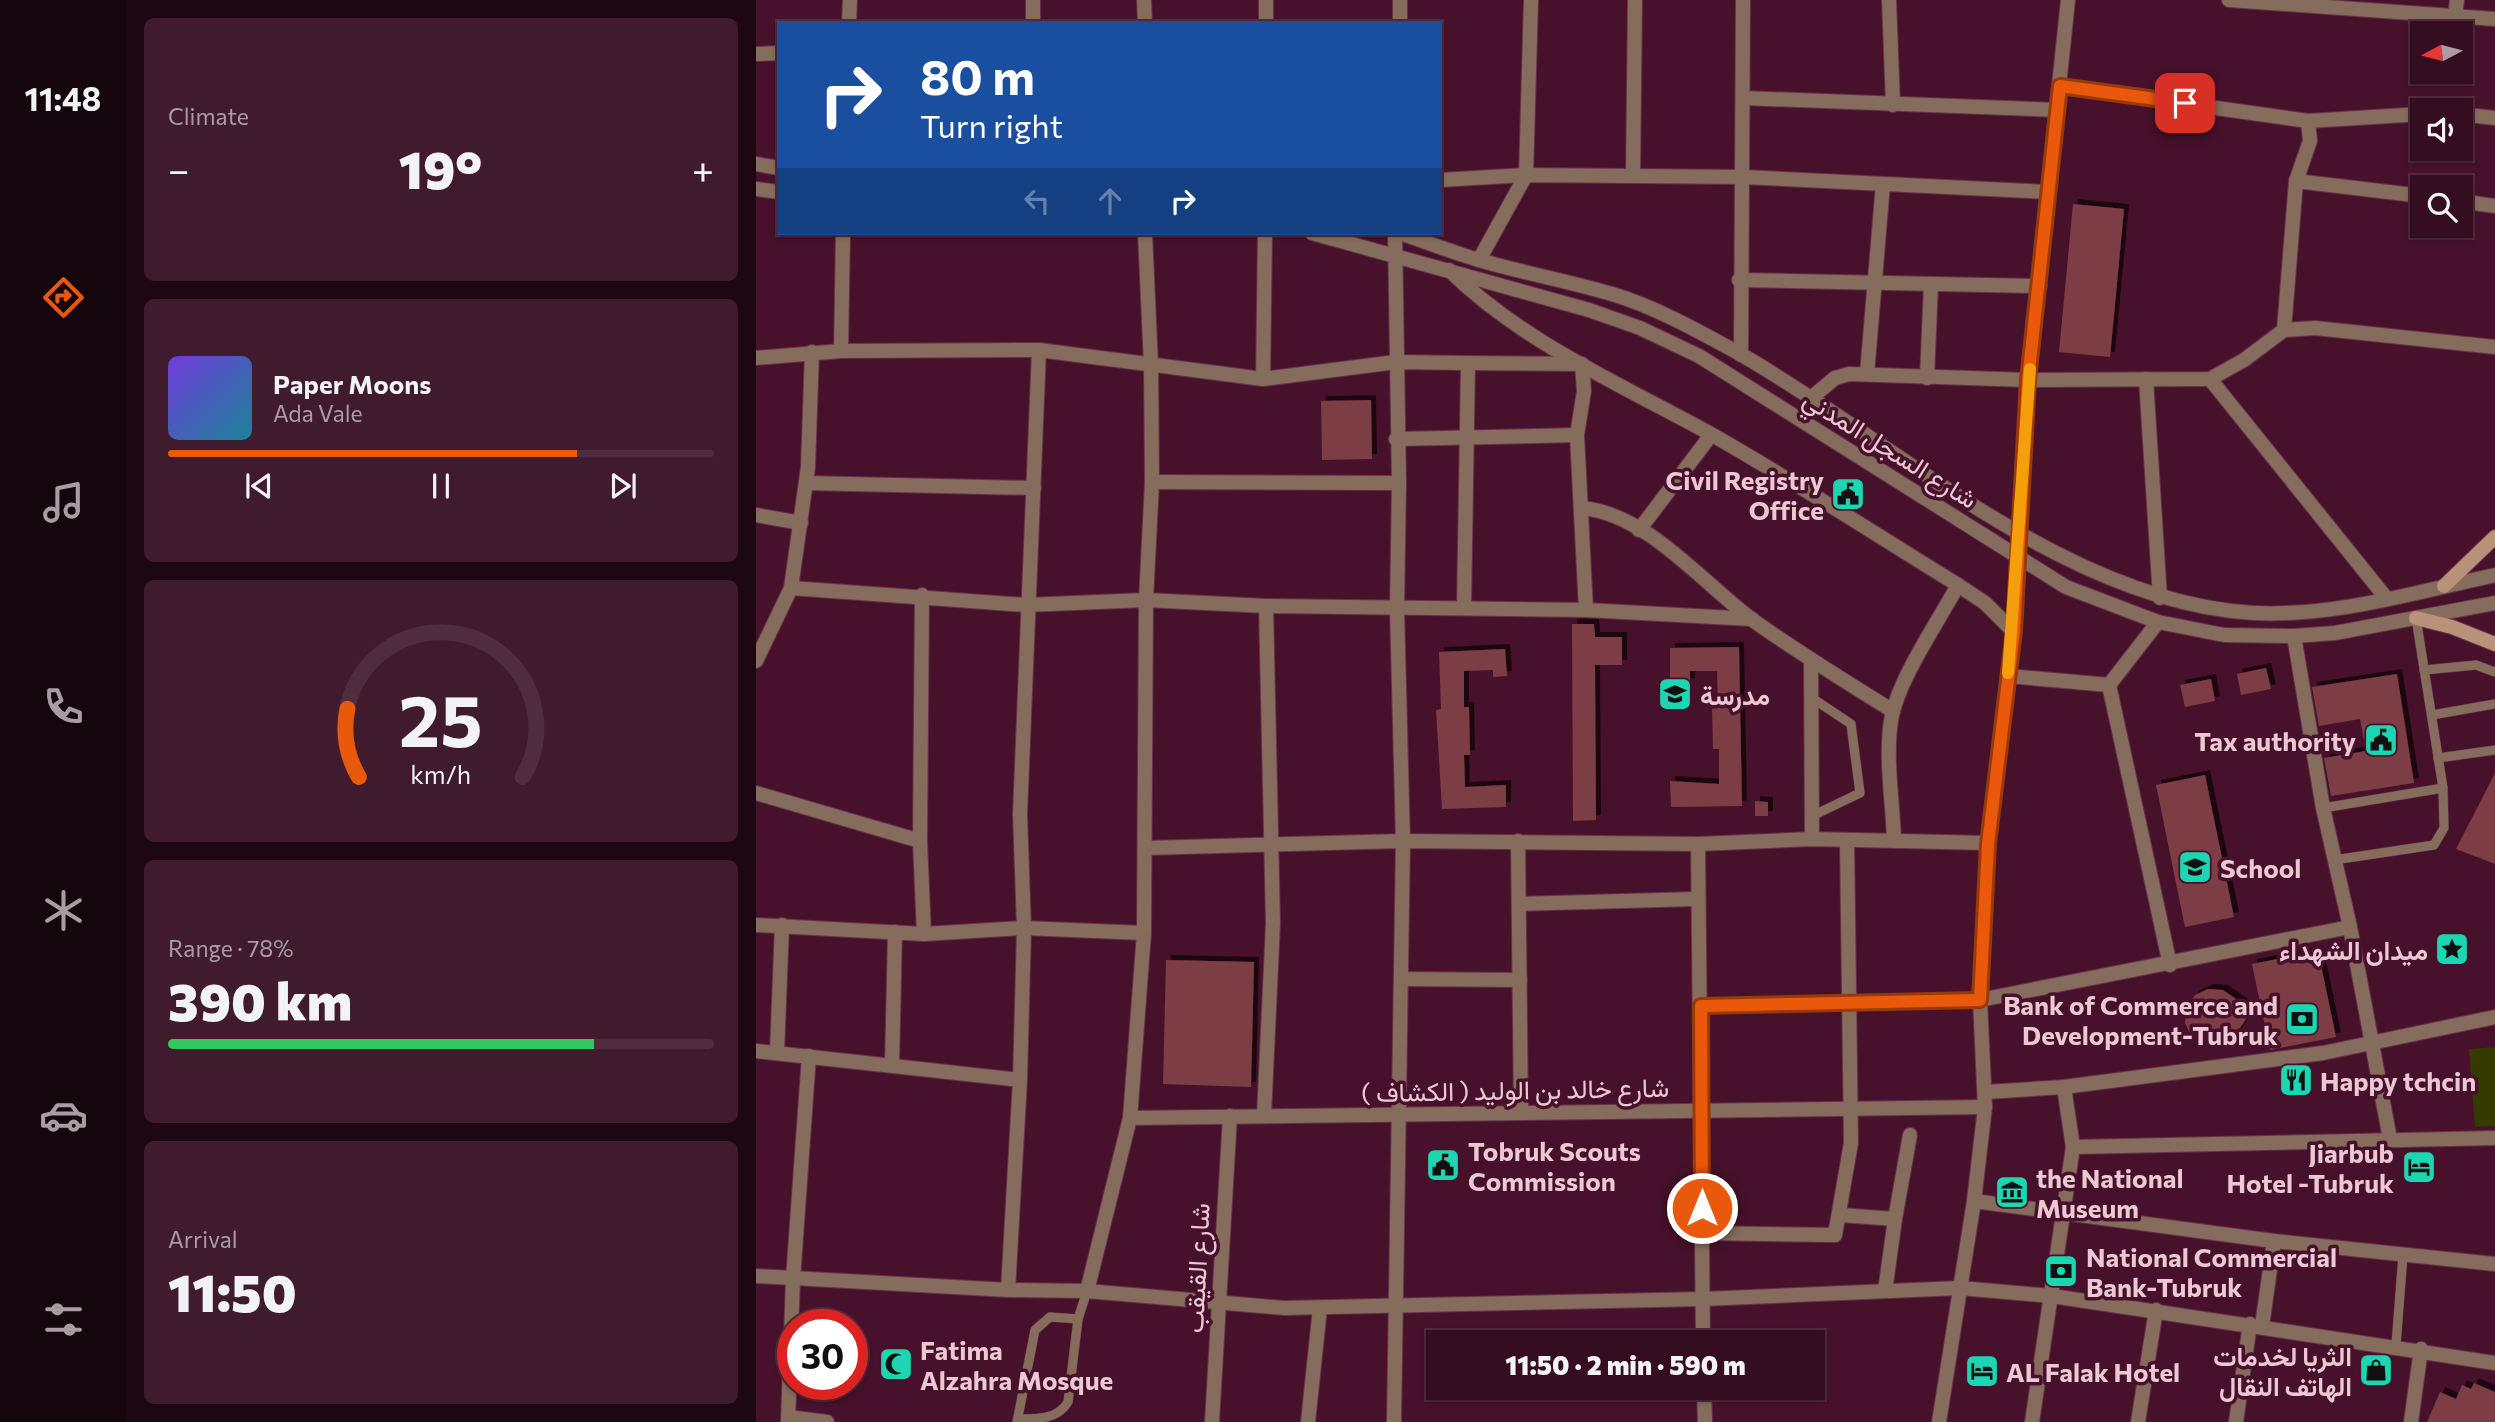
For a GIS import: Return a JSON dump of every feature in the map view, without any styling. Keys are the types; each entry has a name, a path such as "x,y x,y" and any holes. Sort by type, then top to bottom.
{"main road":[{"path":"2444,586 2495,537"},
{"path":"2416,618 2452,627 2495,644"}],"street":[{"path":"849,21 850,0"},
{"path":"1033,0 1033,21"},
{"path":"1144,0 1145,21"},
{"path":"1266,0 1266,21"},
{"path":"1400,0 1400,21"},
{"path":"1479,260 1526,175 1531,0"},
{"path":"1633,175 1635,0"},
{"path":"1741,355 1739,280 1743,177 1743,0"},
{"path":"1889,0 1893,105"},
{"path":"1939,1422 1974,1201 1985,1100 1980,1000 1988,844 2014,631 2028,380 2068,0"},
{"path":"2229,0 2495,19"},
{"path":"2455,17 2457,0"},
{"path":"756,54 777,53"},
{"path":"2060,86 2308,121 2410,115"},
{"path":"1743,98 2058,110"},
{"path":"2473,115 2495,118"},
{"path":"2284,330 2296,181 2310,141 2308,121"},
{"path":"756,164 777,168"},
{"path":"1442,180 1526,175 1743,177 2049,192"},
{"path":"2296,181 2410,195"},
{"path":"1867,374 1883,184"},
{"path":"756,188 777,192"},
{"path":"2473,202 2495,205"},
{"path":"841,351 843,235"},
{"path":"1087,1291 1130,1118 1144,933 1146,600 1152,482 1151,365 1145,235"},
{"path":"1263,379 1265,235"},
{"name":"شارع السجل المدني","path":"1318,235 1393,258 1448,269 1623,321 1699,356 2066,587 2158,622 2224,635 2294,636 2335,633 2495,603"},
{"path":"1394,1422 1403,841 1397,609 1399,483 1393,258 1397,235"},
{"name":"شارع السجل المدني","path":"1403,235 1479,260 1615,295 1741,355 1960,496 2020,531 2091,571 2160,598 2221,609 2274,613 2326,610 2495,575"},
{"path":"1448,269 1482,302 1582,364 1711,435 1958,585 1985,603 2014,631"},
{"path":"1739,280 2040,286"},
{"path":"1927,378 1931,284"},
{"path":"1811,398 1841,375 2028,380 2210,379 2244,360 2284,330 2338,329 2495,347"},
{"path":"1008,1290 1020,1080 1024,928 1020,814 1026,605 1039,350"},
{"path":"756,358 841,351 1039,350 1263,379 1396,362 1582,364"},
{"path":"756,662 791,588 806,483 812,352"},
{"path":"1464,608 1468,363"},
{"path":"1582,364 1584,391 1577,435 1586,610"},
{"path":"2146,379 2160,598"},
{"path":"2210,379 2387,599"},
{"path":"1396,439 1577,435"},
{"path":"1639,530 1711,435"},
{"path":"1152,482 1399,483"},
{"path":"806,483 1034,488"},
{"path":"1582,508 1610,513 1639,530 1686,562 1752,620 1893,711"},
{"path":"756,515 801,523"},
{"path":"1894,841 1890,734 1893,711 1958,585"},
{"path":"791,588 922,595 1026,605 1146,600 1397,609 1586,610 1752,620"},
{"path":"922,595 920,841 924,934"},
{"path":"1264,1116 1272,937 1266,606"},
{"path":"2109,685 2158,622"},
{"path":"2294,636 2323,808 2350,927 2390,1139"},
{"path":"1811,660 1812,839"},
{"path":"2008,676 2109,685"},
{"path":"2109,685 2170,965"},
{"path":"756,793 920,841"},
{"path":"1145,848 1271,847 1403,841 1698,844 1812,839 1988,844"},
{"path":"1702,1233 1835,1234 1841,1215 1851,1143 1847,1003 1847,840"},
{"path":"1518,841 1521,1113"},
{"path":"1698,844 1696,899 1701,1006 1703,1330"},
{"path":"1519,904 1696,899"},
{"path":"756,925 924,934 1024,928 1144,933"},
{"path":"777,1053 782,925"},
{"path":"1701,1006 1980,1000 2008,992 2170,965 2350,927"},
{"path":"892,1065 895,932"},
{"path":"1401,979 1520,980"},
{"name":"شارع خالد بن الوليد ( الكشاف )","path":"1130,1118 1852,1109 1985,1100 2373,1044 2495,1017"},
{"path":"756,1051 1020,1080"},
{"path":"809,1056 793,1279 788,1420 827,1422"},
{"path":"2032,1422 2073,1147 2064,1087"},
{"name":"شارع القيقب","path":"1212,1422 1230,1116"},
{"path":"1885,1291 1910,1135"},
{"path":"2073,1147 2495,1138"},
{"path":"1974,1201 2274,1241 2495,1264"},
{"path":"1841,1215 1895,1219"},
{"path":"2236,1422 2274,1241"},
{"path":"756,1276 1008,1290 1087,1291 1320,1308 1394,1303 1703,1299 1960,1288 2052,1296 2156,1310 2396,1345 2495,1363"},
{"path":"1308,1422 1320,1308"},
{"path":"2138,1422 2156,1310"},
{"path":"2411,1422 2421,1349"},
{"path":"1704,1400 1705,1422"}],"lane":[{"path":"2334,860 2434,845 2444,828 2443,788 2416,618"},
{"path":"2424,670 2476,665 2495,672"},
{"path":"1812,698 1851,724 1860,793 1812,816"},
{"path":"2432,715 2495,704"},
{"path":"2438,758 2495,750"},
{"path":"2323,808 2443,788"},
{"path":"2396,1345 2403,1255"},
{"path":"1078,1319 1050,1317 1035,1330 1017,1421 1043,1418 1064,1409 1069,1402 1078,1319 1087,1291"}],"green space":[{"path":"2495,1047 2495,1126 2475,1127 2469,1049"}],"building":[{"path":"2073,204 2124,209 2110,357 2059,352"},
{"path":"1371,400 1372,459 1322,460 1321,401"},
{"path":"1572,624 1594,624 1595,637 1622,637 1622,665 1595,665 1596,820 1573,821"},
{"path":"1739,647 1742,806 1671,807 1670,781 1719,784 1719,749 1713,749 1712,708 1718,708 1717,671 1690,671 1690,683 1670,683 1670,648"},
{"path":"1505,649 1507,676 1493,677 1493,670 1464,671 1464,707 1469,707 1470,755 1464,755 1465,787 1506,785 1506,807 1442,809 1436,710 1441,709 1439,652"},
{"path":"2266,668 2271,689 2241,695 2237,674"},
{"path":"2397,674 2414,783 2331,796 2324,758 2366,751 2360,719 2319,726 2312,687"},
{"path":"2211,679 2215,701 2185,707 2180,685"},
{"path":"2495,773 2495,864 2456,849"},
{"path":"2205,775 2234,917 2185,927 2156,785"},
{"path":"1755,801 1768,802 1768,816 1755,816"},
{"path":"2318,951 2336,1037 2270,1050 2252,964"},
{"path":"1166,960 1254,962 1251,1087 1163,1084"},
{"path":"2208,989 2223,990 2252,1010 2232,1040 2219,1046 2204,1045 2191,1036 2185,1023 2186,1007 2195,995"},
{"path":"2474,1383 2495,1392 2495,1422 2427,1422 2440,1392 2456,1399 2462,1385 2471,1389"}],"slow traffic":[{"path":"2008,673 2014,631 2030,369"}],"place":[{"name":"Civil Registry Office","path":"1848,494"},
{"name":"مدرسة","path":"1675,694"},
{"name":"Tax authority","path":"2381,740"},
{"name":"School","path":"2195,867"},
{"name":"ميدان الشهداء","path":"2452,949"},
{"name":"Bank of Commerce and Development-Tubruk","path":"2302,1019"},
{"name":"Happy tchcin","path":"2296,1080"},
{"name":"Tobruk Scouts Commission","path":"1443,1165"},
{"name":"Jiarbub Hotel -Tubruk","path":"2419,1167"},
{"name":"the National Museum","path":"2012,1192"},
{"name":"National Commercial Bank-Tubruk","path":"2061,1271"},
{"name":"Fatima Alzahra Mosque","path":"896,1364"},
{"name":"الثريا لخدمات الهاتف النقال","path":"2376,1370"},
{"name":"AL Falak Hotel","path":"1982,1371"}],"route":[{"path":"1702,1208 1701,1006 1980,1000 1988,844 2014,631 2028,380 2060,86 2185,103"}]}
